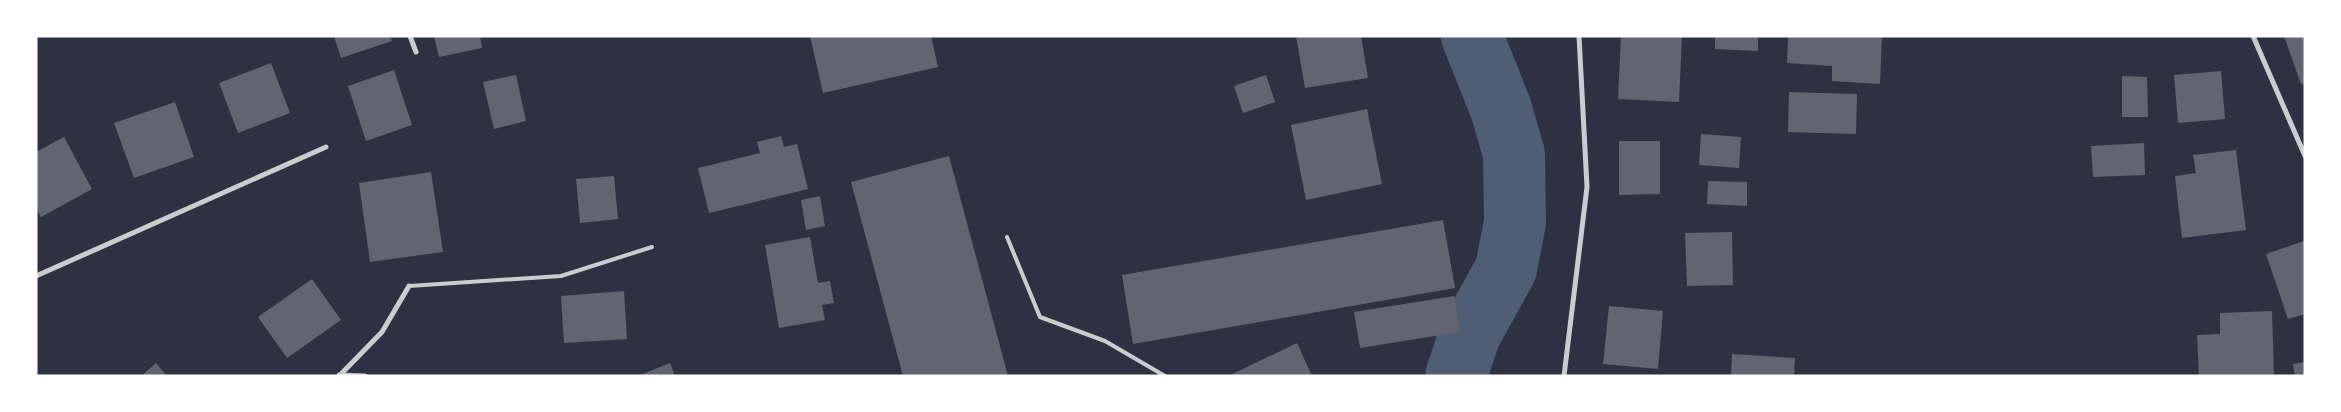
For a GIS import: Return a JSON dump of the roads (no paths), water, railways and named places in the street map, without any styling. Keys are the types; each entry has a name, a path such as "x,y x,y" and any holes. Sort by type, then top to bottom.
{"street":[{"path":"410,36 416,52"},
{"path":"1564,376 1586,187 1579,36"},
{"path":"2254,36 2305,156"},
{"path":"36,276 326,147"},
{"path":"340,375 382,332 409,286"},
{"path":"340,375 365,376"}],"lane":[{"path":"1007,237 1040,317 1105,342 1165,376"},
{"path":"409,286 561,276 652,248"}],"waterway":[{"path":"1456,376 1470,334 1506,269 1515,222 1514,154 1501,109 1472,36"}]}
